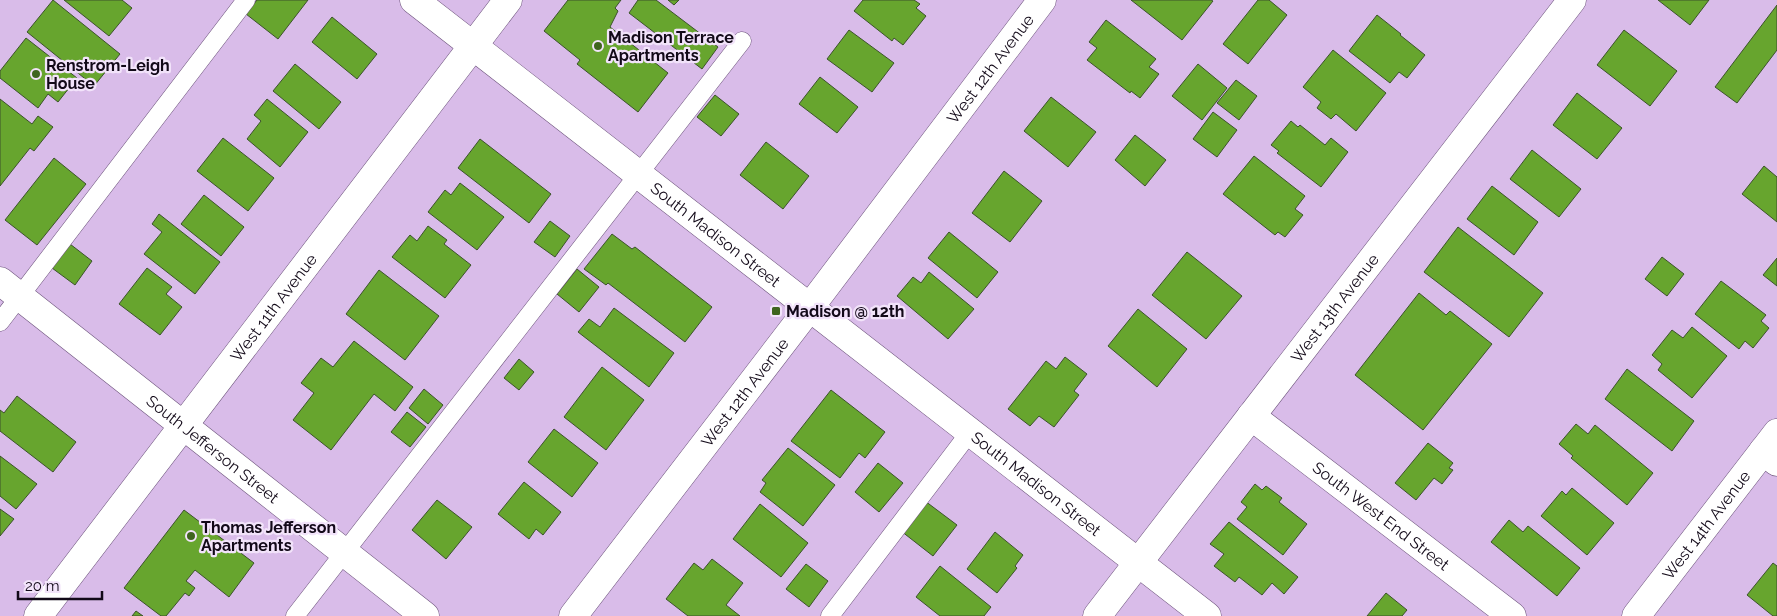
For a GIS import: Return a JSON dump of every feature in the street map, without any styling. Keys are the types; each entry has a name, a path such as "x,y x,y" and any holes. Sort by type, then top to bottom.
{"street":[{"name":"South Madison Street","path":"414,0 1206,616"},
{"name":"West 11th Avenue","path":"38,616 508,0"},
{"name":"West 12th Avenue","path":"573,616 1042,0"},
{"name":"West 13th Avenue","path":"1097,616 1572,0"},
{"name":"South Jefferson Street","path":"10,289 184,424 425,616"},
{"name":"South West End Street","path":"1251,416 1512,616"},
{"name":"West 14th Avenue","path":"1636,616 1772,449"}],"lane":[{"path":"0,322 10,289 246,0"},
{"path":"295,616 742,41"},
{"path":"830,616 970,432"}],"building":[{"path":"53,0 120,54 94,86 27,32"},
{"path":"64,0 122,0 132,8 109,36"},
{"path":"257,0 308,0 278,39 246,14"},
{"name":"Madison Terrace Apartments","path":"568,0 621,0 615,8 618,11 610,27 668,73 638,112 577,64 580,60 544,31"},
{"path":"638,0 656,0 718,47 702,69 629,13"},
{"path":"668,0 679,0 674,5"},
{"path":"863,0 914,0 920,4 916,8 926,16 903,45 894,38 892,41 854,11"},
{"path":"1131,0 1211,0 1213,1 1182,40"},
{"path":"1258,0 1269,0 1287,15 1248,64 1223,44"},
{"path":"1658,0 1709,0 1690,25"},
{"path":"1777,5 1777,50 1737,103 1715,87"},
{"path":"1377,15 1425,55 1407,78 1399,72 1390,83 1349,51"},
{"path":"332,17 377,54 357,79 312,42"},
{"path":"1106,20 1156,59 1149,67 1159,74 1140,98 1131,91 1130,93 1087,60 1097,48 1089,42"},
{"path":"849,30 894,63 872,92 827,59"},
{"path":"1624,30 1677,71 1650,106 1597,65"},
{"name":"Renstrom-Leigh House","path":"26,38 77,78 58,102 48,94 38,108 0,78 0,71"},
{"path":"1333,50 1386,93 1356,131 1336,114 1331,119 1317,108 1321,102 1303,87"},
{"path":"295,64 341,102 319,129 273,91"},
{"path":"1198,64 1227,88 1202,120 1172,96"},
{"path":"820,77 858,107 837,133 799,104"},
{"path":"1236,80 1257,96 1239,120 1217,103"},
{"path":"1577,93 1622,128 1597,159 1553,125"},
{"path":"715,95 739,114 721,136 697,117"},
{"path":"1051,97 1096,132 1068,167 1024,131"},
{"path":"0,99 32,124 38,116 53,127 34,151 30,148 0,186"},
{"path":"267,99 308,132 280,167 247,139 261,121 254,115"},
{"path":"1213,112 1237,130 1217,157 1193,139"},
{"path":"1291,121 1298,127 1300,125 1325,145 1331,138 1348,152 1321,187 1277,153 1279,151 1271,145"},
{"path":"1135,135 1166,160 1145,186 1115,160"},
{"path":"223,138 274,178 248,211 197,171"},
{"path":"480,139 551,194 529,223 458,168"},
{"path":"766,142 809,176 783,209 740,175"},
{"path":"1532,150 1581,189 1559,217 1510,179"},
{"path":"1254,156 1305,196 1295,209 1303,215 1285,237 1278,232 1275,235 1223,194"},
{"path":"54,158 86,184 37,245 5,220"},
{"path":"1764,166 1777,177 1777,222 1742,194"},
{"path":"1004,171 1042,201 1010,242 972,213"},
{"path":"460,183 504,217 477,250 428,212 445,190 451,195"},
{"path":"1492,186 1538,222 1514,255 1467,219"},
{"path":"204,195 244,227 221,256 181,224"},
{"path":"159,214 220,262 195,294 144,254 162,232 152,224"},
{"path":"550,221 570,236 555,257 534,242"},
{"path":"428,226 447,240 444,244 471,265 445,298 392,257 410,235 417,241"},
{"path":"1458,227 1543,293 1509,337 1424,272"},
{"path":"949,232 998,272 977,298 928,258"},
{"path":"612,234 632,249 635,247 712,307 685,342 608,283 606,285 584,269"},
{"path":"70,244 92,261 75,285 52,268"},
{"path":"1187,252 1242,296 1206,339 1152,295"},
{"path":"1662,257 1684,274 1667,296 1645,279"},
{"path":"1777,258 1777,286 1763,275"},
{"path":"147,268 172,287 166,294 182,307 160,335 119,304"},
{"path":"577,269 599,287 579,312 557,294"},
{"path":"379,270 439,316 405,360 346,314"},
{"path":"929,272 974,309 948,339 897,296 913,277 921,283"},
{"path":"1721,281 1766,315 1761,321 1769,328 1753,348 1745,341 1739,349 1695,314"},
{"path":"1419,293 1446,315 1450,311 1492,344 1423,430 1355,375"},
{"path":"614,308 674,353 649,387 578,332 589,319 600,327"},
{"path":"1138,309 1187,349 1157,387 1108,346"},
{"path":"1692,327 1727,356 1692,398 1658,370 1662,364 1652,355 1672,330 1683,338"},
{"path":"354,341 413,387 395,411 374,394 331,450 293,420 314,393 301,383 321,358 333,367"},
{"path":"1065,357 1087,374 1074,391 1079,395 1054,427 1039,416 1030,426 1008,409 1046,361 1056,369"},
{"path":"519,359 534,372 519,390 504,378"},
{"path":"602,367 644,400 606,450 564,417"},
{"path":"1627,369 1694,421 1672,451 1605,399"},
{"path":"424,389 443,405 428,424 409,408"},
{"path":"831,390 885,432 865,458 859,453 840,478 791,441"},
{"path":"17,396 76,442 53,472 0,431 0,410 4,413"},
{"path":"407,412 426,427 410,447 391,432"},
{"path":"1576,424 1588,434 1595,425 1653,473 1627,505 1571,458 1573,456 1559,444"},
{"path":"554,429 598,463 572,497 528,462"},
{"path":"1428,443 1453,463 1449,468 1453,470 1442,484 1434,478 1416,500 1395,483"},
{"path":"788,448 835,485 803,526 760,492 766,483 762,480"},
{"path":"0,456 37,484 16,509 0,496"},
{"path":"878,463 903,483 879,512 855,492"},
{"path":"524,482 561,512 543,535 536,529 529,539 498,514"},
{"path":"1255,484 1262,490 1266,486 1282,498 1279,502 1307,524 1283,555 1237,519 1247,507 1241,502"},
{"path":"1572,488 1614,523 1587,555 1541,516 1562,491 1566,495"},
{"path":"437,500 472,527 446,559 412,530"},
{"path":"925,501 957,525 933,556 901,531"},
{"path":"760,504 808,543 781,577 733,539"},
{"path":"0,509 14,519 0,536"},
{"name":"Thomas Jefferson Apartments","path":"184,510 254,563 229,597 195,570 186,581 195,588 189,596 185,593 166,616 161,616 124,588"},
{"path":"1509,520 1523,532 1528,526 1580,568 1557,596 1491,542"},
{"path":"1229,522 1298,577 1284,594 1272,583 1262,595 1239,577 1235,582 1214,566 1224,554 1210,544"},
{"path":"995,532 1023,555 1015,566 1017,568 997,593 967,569"},
{"path":"712,559 743,583 726,605 740,616 688,616 666,599 694,563 703,570"},
{"path":"1773,563 1777,566 1777,616 1773,616 1747,595"},
{"path":"806,564 828,581 809,607 786,589"},
{"path":"940,566 991,607 984,616 940,616 916,597"},
{"path":"1386,593 1407,610 1402,616 1367,616"},
{"path":"136,611 143,616 132,616"}],"place":[{"name":"Madison Terrace Apartments","path":"598,46"},
{"name":"Renstrom-Leigh House","path":"36,74"},
{"name":"Madison @ 12th","path":"776,311"},
{"name":"Thomas Jefferson Apartments","path":"191,536"}]}
